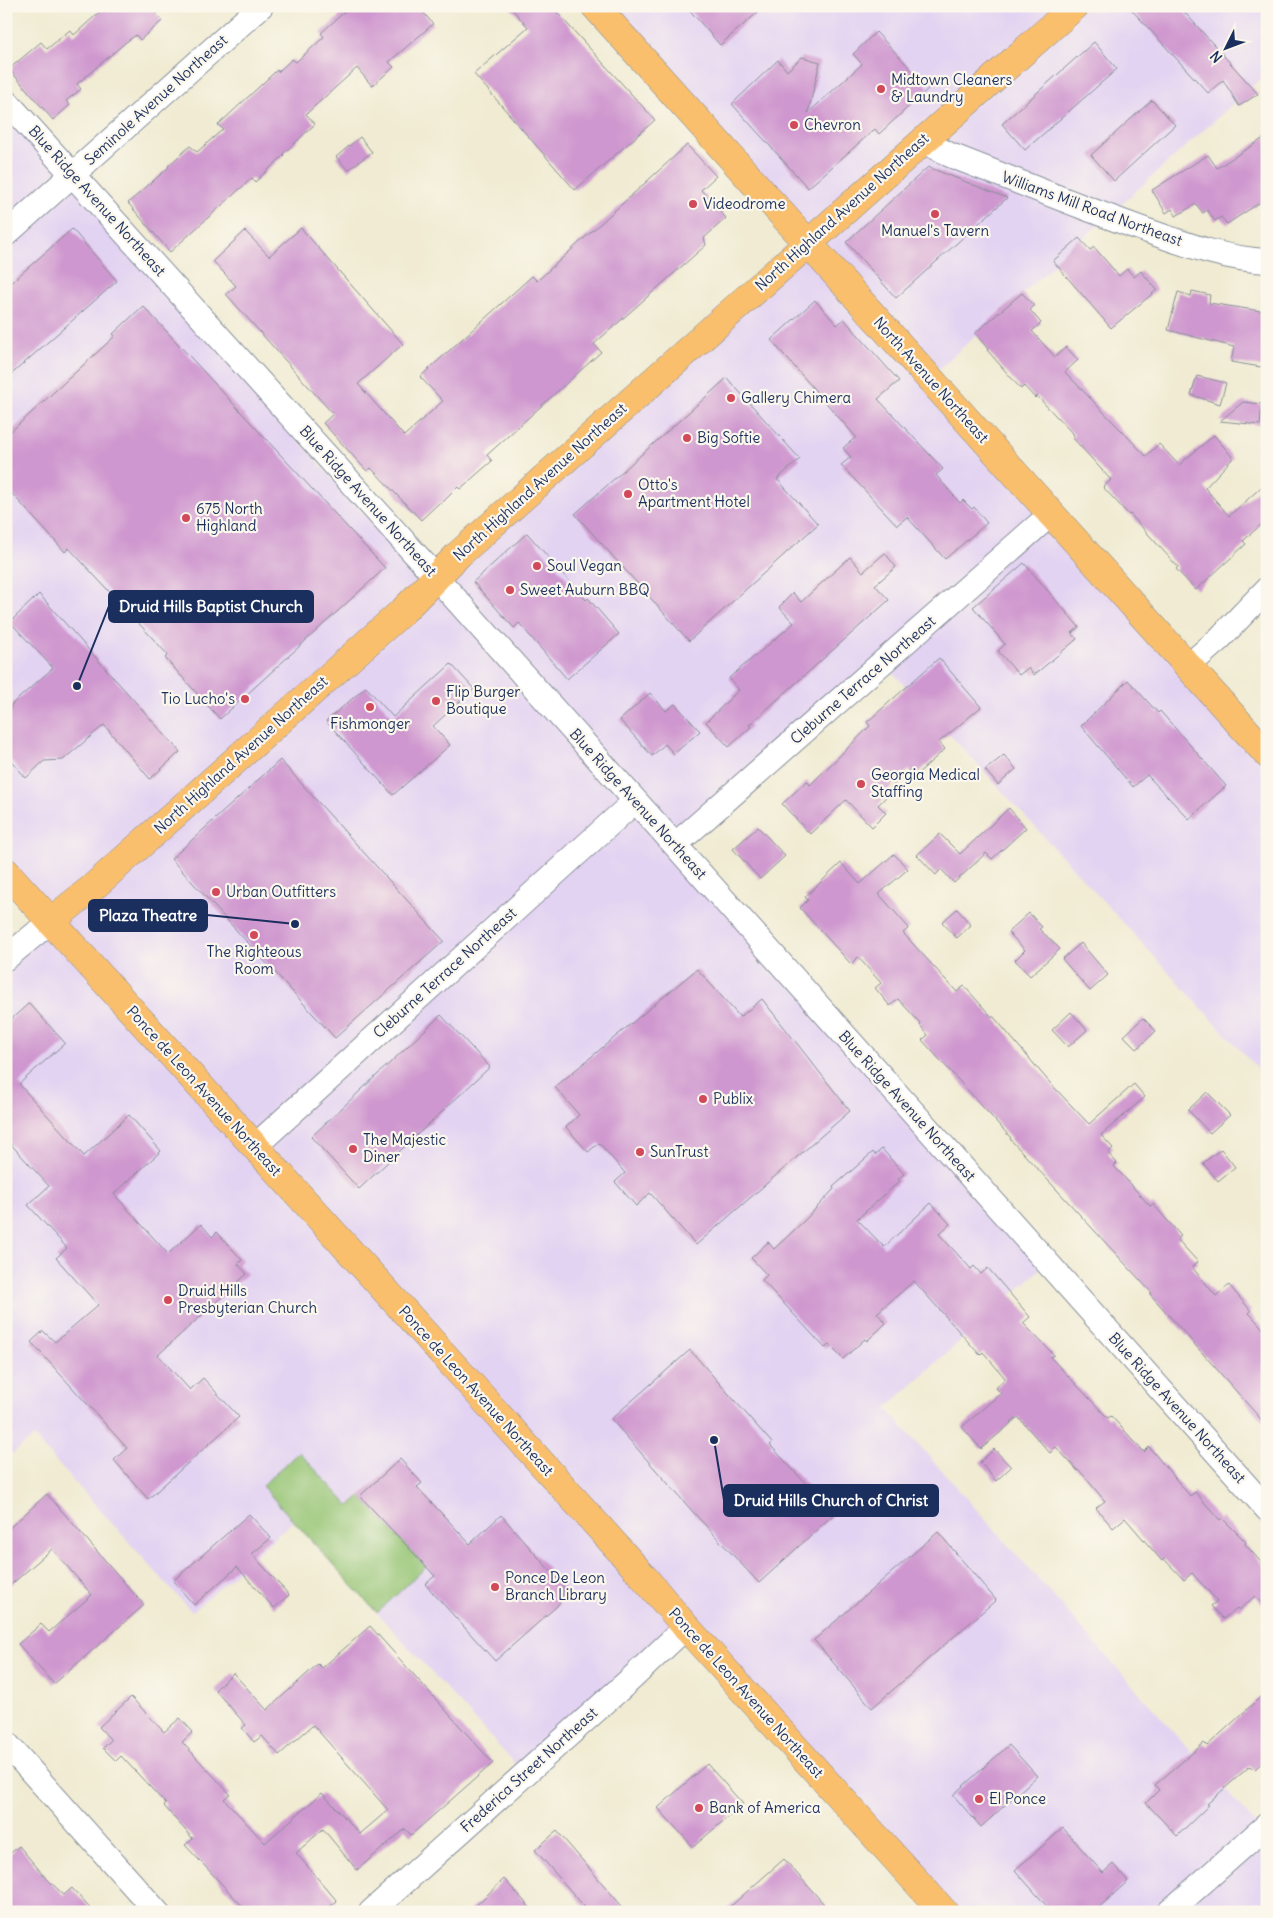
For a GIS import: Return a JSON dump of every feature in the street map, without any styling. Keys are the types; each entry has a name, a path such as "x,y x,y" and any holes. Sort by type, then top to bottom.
{"main road":[{"name":"North Avenue Northeast","path":"595,6 1267,754"},
{"name":"North Highland Avenue Northeast","path":"51,921 110,872 404,610 459,554 1075,6"},
{"name":"Ponce de Leon Avenue Northeast","path":"6,872 944,1912"}],"street":[{"name":"Seminole Avenue Northeast","path":"6,234 261,6"},
{"name":"Blue Ridge Avenue Northeast","path":"6,101 436,577 1267,1509"},
{"name":"Williams Mill Road Northeast","path":"926,138 935,147 950,155 1107,217 1200,249 1233,257 1267,261"},
{"name":"Cleburne Terrace Northeast","path":"675,845 1051,514"},
{"path":"1188,666 1219,639 1267,589"},
{"name":"Cleburne Terrace Northeast","path":"255,1146 635,801"},
{"name":"North Highland Avenue Northeast","path":"6,958 51,921"},
{"name":"Frederica Street Northeast","path":"371,1912 632,1678 686,1627"},
{"path":"6,1743 157,1912"},
{"path":"1169,1912 1267,1825"}],"shaded area":[{"path":"595,6 1267,6 1267,73 933,374 1267,753 1267,1079 885,664 681,847 1048,1262 886,1408 1267,1837 1267,1912 947,1912 691,1622 528,1778 293,1521 192,1612 34,1437 12,1454 6,1448 6,960 51,921 6,866 6,110 424,582 799,235"}],"green space":[{"path":"299,1452 349,1506 360,1496 426,1567 377,1613 262,1486"}],"building":[{"path":"106,6 150,6 162,21 140,40 136,35 126,42 77,84 81,89 66,101 70,105 53,120 9,69 41,42 47,49 70,30 74,35"},
{"path":"351,6 418,6 433,24 389,62 394,67 372,86 357,68 306,114 315,124 284,155 255,182 252,178 170,252 128,203 190,146 197,152 223,129 218,125 277,70 278,72 292,59 296,62 324,37 321,33"},
{"path":"509,6 551,6 655,120 575,190 474,74 528,27"},
{"path":"686,6 765,6 720,45"},
{"path":"1128,6 1179,6 1258,94 1239,106 1223,80 1208,93"},
{"path":"876,32 929,88 879,134 875,129 808,188 732,104 778,60 787,71 802,57 820,62 808,113 862,64 853,54"},
{"path":"1094,42 1117,69 1025,150 1002,124"},
{"path":"1152,100 1175,125 1114,181 1091,155"},
{"path":"1267,136 1267,198 1227,224 1221,217 1215,221 1207,210 1203,213 1196,204 1176,216 1172,209 1166,213 1152,190 1208,155 1217,168"},
{"path":"360,137 372,152 348,170 336,157"},
{"path":"687,145 716,176 701,190 726,218 704,238 706,245 594,344 601,352 487,455 492,461 460,489 458,487 421,520 371,468 367,471 323,423 333,414 226,294 236,286 213,261 245,231 269,256 301,228 403,344 358,384 404,436 443,401 420,377 532,276 537,281"},
{"path":"928,167 1007,198 896,298 846,242"},
{"path":"72,229 117,281 6,379 6,287"},
{"path":"1079,238 1090,250 1094,247 1119,276 1127,269 1134,277 1141,271 1157,290 1111,328 1053,261"},
{"path":"1192,291 1210,295 1209,303 1267,312 1267,368 1231,362 1234,347 1168,330 1178,292 1191,296"},
{"path":"1022,293 1034,306 1030,310 1041,323 1032,331 1055,357 1066,347 1078,360 1065,372 1146,456 1159,444 1179,465 1214,435 1233,458 1205,488 1229,516 1267,482 1267,519 1243,541 1246,544 1196,590 1176,569 1178,567 1103,487 1111,480 1072,437 1074,435 1037,396 1035,398 1024,386 1021,389 987,350 975,333"},
{"path":"815,300 837,325 844,319 899,381 878,399 943,469 936,475 960,503 963,500 972,509 974,507 987,523 945,559 907,517 897,525 841,465 851,457 843,448 856,437 771,340"},
{"name":"675 North Highland","path":"143,306 385,568 220,719 165,658 168,655 69,548 65,552 6,487 6,436 115,336 113,334"},
{"path":"1197,376 1226,383 1220,404 1191,395"},
{"path":"727,378 800,459 777,479 818,524 689,641 575,514"},
{"path":"1243,402 1262,404 1260,425 1220,421"},
{"path":"527,533 586,600 588,598 619,634 567,679 519,623 514,628 473,582"},
{"path":"885,553 896,567 875,585 889,600 749,725 751,727 729,747 706,722 739,690 729,678 794,623 779,607 793,593 801,602 850,557 863,572"},
{"path":"1024,563 1079,627 1072,633 1077,639 1034,675 1028,668 1019,675 998,651 1005,644 973,607"},
{"path":"39,594 180,752 150,779 104,725 63,760 44,761 26,778 6,755 6,725 11,705 53,668 10,622"},
{"path":"939,658 981,707 939,742 945,749 915,776 909,770 884,794 887,796 878,805 886,813 872,827 846,800 810,834 782,804 807,781 810,785 870,726 867,722"},
{"path":"451,664 474,689 433,726 450,745 393,795 326,721 366,687 393,717"},
{"path":"1128,680 1158,713 1160,711 1226,786 1189,819 1147,775 1133,787 1081,726"},
{"path":"650,693 666,711 675,704 700,731 674,754 665,744 652,756 620,720"},
{"path":"1004,755 1016,769 998,785 985,770"},
{"path":"280,760 444,941 335,1038 171,859"},
{"path":"1009,808 1026,828 992,859 986,853 954,883 941,869 936,875 917,855 940,834 960,854"},
{"path":"758,827 785,856 760,879 733,849"},
{"path":"894,854 908,869 879,894 909,928 903,933 957,992 964,986 1089,1124 1134,1084 1145,1097 1101,1135 1113,1148 1108,1153 1117,1163 1114,1166 1150,1206 1153,1204 1181,1236 1177,1239 1198,1262 1192,1267 1216,1296 1229,1285 1251,1311 1249,1313 1267,1333 1267,1426 1150,1294 1152,1293 922,1040 928,1035 921,1024 898,999 890,1006 875,988 881,983 858,957 851,964 800,908 808,900 805,897 841,863 860,884"},
{"path":"957,909 971,925 957,938 942,922"},
{"path":"1029,913 1042,927 1039,929 1060,949 1030,976 1015,960 1025,950 1008,932"},
{"path":"1081,943 1108,975 1090,991 1062,959"},
{"name":"Publix","path":"697,969 740,1017 762,999 850,1111 696,1245 650,1193 636,1206 615,1182 625,1173 599,1143 588,1152 566,1127 579,1115 555,1087"},
{"path":"29,1003 65,1043 19,1084 84,1156 129,1115 161,1151 114,1194 168,1254 201,1224 212,1237 217,1232 242,1260 238,1264 247,1274 158,1355 190,1390 203,1378 239,1417 148,1499 114,1460 127,1448 31,1342 43,1331 55,1342 98,1305 56,1258 67,1248 28,1205 49,1186 6,1139 6,1024"},
{"path":"1071,1012 1087,1030 1068,1047 1052,1030"},
{"path":"441,1015 490,1067 359,1189 311,1137"},
{"path":"1143,1018 1156,1031 1137,1049 1124,1036"},
{"path":"1207,1092 1230,1115 1210,1133 1188,1110"},
{"path":"882,1149 904,1174 898,1179 900,1181 857,1219 884,1247 931,1203 950,1224 939,1234 971,1269 974,1266 981,1274 988,1268 1030,1317 1023,1323 1054,1355 1050,1357 1108,1418 1111,1416 1144,1452 1149,1447 1190,1496 1195,1492 1220,1520 1222,1518 1246,1542 1245,1544 1267,1569 1267,1609 1255,1596 1239,1610 1237,1608 1223,1619 1211,1606 1217,1601 1192,1573 1184,1580 1164,1559 1162,1561 1125,1518 1113,1528 1096,1508 1105,1501 1079,1470 1056,1447 1050,1453 1018,1417 981,1449 962,1427 1001,1393 996,1388 1005,1378 983,1352 980,1355 914,1281 877,1313 886,1323 867,1341 865,1339 843,1359 829,1345 825,1348 762,1280 767,1275 751,1258 768,1242 774,1249 805,1220 834,1189 833,1187 873,1152 875,1155"},
{"path":"1221,1149 1235,1167 1218,1181 1203,1163"},
{"path":"690,1350 772,1443 770,1445 834,1514 759,1583 611,1419"},
{"path":"994,1449 1011,1467 996,1481 980,1462"},
{"name":"Ponce De Leon Branch Library","path":"400,1459 422,1483 417,1487 470,1544 501,1515 561,1583 564,1590 562,1599 557,1606 495,1661 425,1584 435,1576 360,1496"},
{"path":"47,1494 144,1605 54,1684 18,1644 41,1624 49,1632 92,1595 52,1549 6,1589 6,1531"},
{"path":"249,1514 271,1538 252,1554 289,1595 274,1608 237,1567 194,1605 173,1581"},
{"path":"938,1532 996,1600 872,1708 814,1640"},
{"path":"370,1626 493,1763 411,1835 405,1829 357,1870 323,1829 296,1853 337,1901 324,1912 248,1912 185,1845 193,1839 164,1806 166,1804 121,1756 116,1761 103,1748 111,1740 99,1727 131,1697 164,1732 180,1718 193,1732 182,1742 230,1794 224,1799 265,1843 322,1793 360,1834 388,1810 313,1725 279,1755 262,1736 254,1742 242,1728 246,1725 215,1690 233,1673 267,1710 318,1664 322,1668"},
{"path":"1267,1691 1267,1758 1254,1770 1250,1766 1207,1804 1209,1805 1177,1836 1146,1803 1159,1790 1155,1785 1204,1743 1207,1746"},
{"path":"1009,1745 1037,1776 981,1827 953,1795"},
{"path":"707,1764 743,1804 693,1847 658,1808"},
{"path":"1063,1828 1103,1873 1113,1864 1128,1881 1094,1912 1052,1912 1015,1870"},
{"path":"557,1831 627,1912 589,1912 535,1850"},
{"path":"19,1846 47,1879 64,1895 72,1888 93,1912 6,1912 6,1857"},
{"path":"784,1859 831,1912 724,1912"},
{"path":"504,1879 534,1912 469,1912"}],"place":[{"name":"Midtown Cleaners & Laundry","path":"881,89"},
{"name":"Chevron","path":"794,125"},
{"name":"Videodrome","path":"693,204"},
{"name":"Manuel's Tavern","path":"935,214"},
{"name":"Gallery Chimera","path":"731,398"},
{"name":"Big Softie","path":"687,438"},
{"name":"Otto's Apartment Hotel","path":"628,494"},
{"name":"675 North Highland","path":"186,518"},
{"name":"Soul Vegan","path":"537,566"},
{"name":"Sweet Auburn BBQ","path":"510,590"},
{"name":"Druid Hills Baptist Church","path":"77,686"},
{"name":"Tio Lucho's","path":"245,699"},
{"name":"Flip Burger Boutique","path":"436,701"},
{"name":"Fishmonger","path":"370,707"},
{"name":"Georgia Medical Staffing","path":"861,784"},
{"name":"Urban Outfitters","path":"216,892"},
{"name":"Plaza Theatre","path":"295,924"},
{"name":"The Righteous Room","path":"254,935"},
{"name":"Publix","path":"703,1099"},
{"name":"The Majestic Diner","path":"353,1149"},
{"name":"SunTrust","path":"640,1152"},
{"name":"Druid Hills Presbyterian Church","path":"168,1300"},
{"name":"Druid Hills Church of Christ","path":"714,1440"},
{"name":"Ponce De Leon Branch Library","path":"495,1587"},
{"name":"El Ponce","path":"979,1799"},
{"name":"Bank of America","path":"699,1808"}]}
